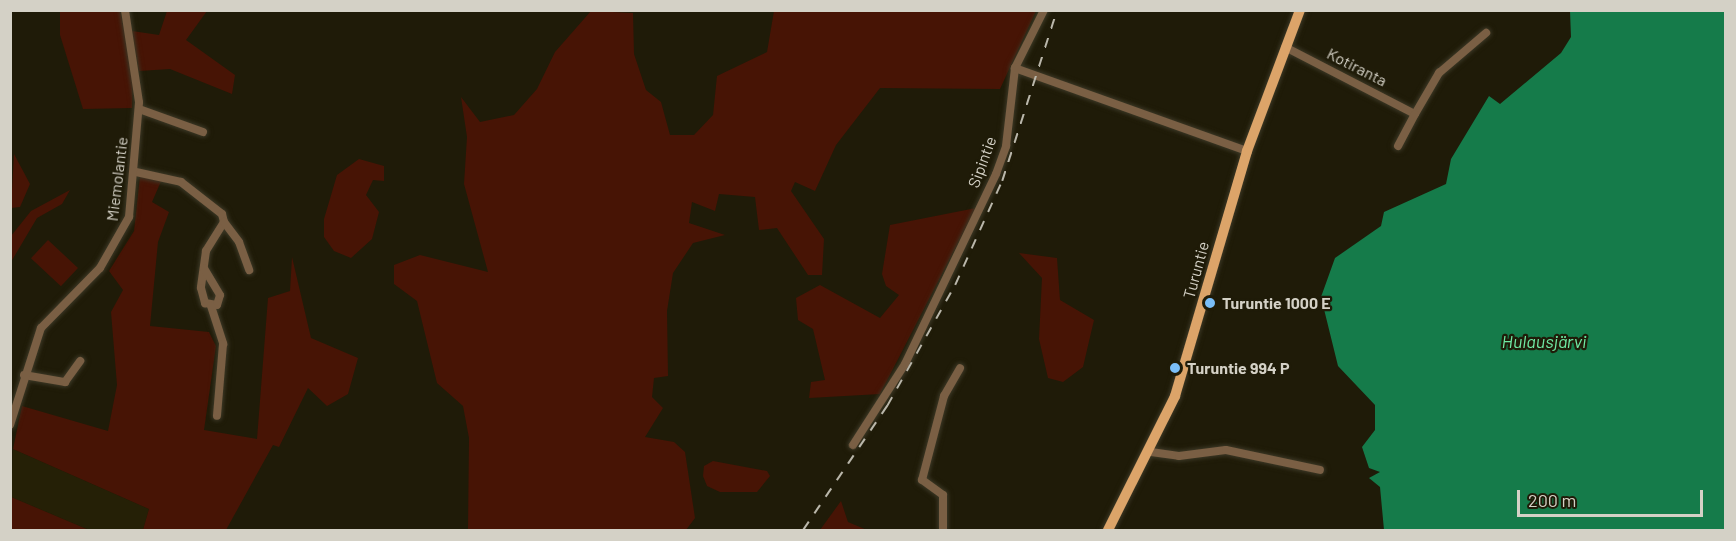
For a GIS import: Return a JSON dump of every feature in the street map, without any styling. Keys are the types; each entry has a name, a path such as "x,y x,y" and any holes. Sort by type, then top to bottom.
{"main road":[{"name":"Turuntie","path":"1108,531 1151,452 1175,396 1247,151 1300,10"}],"street":[{"name":"Miemolantie","path":"11,422 24,375 41,328 100,268 125,232 136,172 139,109 125,10"},
{"name":"Sipintie","path":"853,445 905,364 996,174 1006,146 1015,68 1044,10"},
{"path":"1398,146 1439,73 1486,33"},
{"name":"Kotiranta","path":"1285,47 1415,114"},
{"path":"1015,68 1247,151"},
{"path":"139,109 203,132"},
{"path":"136,172 181,182 217,208 239,242 249,270"},
{"path":"217,416 223,344 211,306 202,298 206,251 224,222"},
{"path":"204,268 220,295 218,305 211,306"},
{"path":"24,375 65,382 80,361"},
{"path":"943,531 941,492 922,480 944,396 960,368"},
{"path":"1151,452 1179,456 1226,450 1320,470"}],"shaded area":[{"path":"60,11 120,11 133,73 132,108 83,109 60,35"},
{"path":"167,11 207,11 186,40 235,75 232,94 170,69 139,71 132,31 159,35"},
{"path":"591,11 633,13 634,54 646,90 661,102 670,135 694,135 713,115 717,76 767,52 774,11 1036,11 1000,89 880,88 836,145 815,191 795,182 791,191 824,239 822,275 808,275 777,228 759,230 755,197 719,194 715,211 692,202 689,223 725,235 693,243 673,273 667,311 668,376 654,378 652,397 663,408 645,437 674,442 685,452 695,518 686,530 468,530 469,438 463,406 437,383 417,301 394,284 394,265 420,255 488,272 464,184 467,137 461,97 480,122 514,115 537,89 555,52"},
{"path":"14,154 30,184 20,207 11,208"},
{"path":"359,159 384,166 384,181 373,180 366,195 379,212 372,239 351,258 334,251 324,237 324,219 337,175"},
{"path":"140,176 162,179 152,202 169,212 158,242 150,326 209,332 216,346 204,430 257,439 268,298 290,291 292,257 311,338 358,358 348,394 327,406 308,388 279,447 273,445 226,530 143,530 149,509 13,449 22,406 108,431 117,385 111,312 123,290 109,271 134,231"},
{"path":"70,190 62,204 37,218 11,262 11,236 31,211"},
{"path":"976,208 880,394 809,398 811,382 825,380 813,329 798,320 796,298 820,285 880,318 899,295 886,286 882,274 890,225"},
{"path":"48,240 78,268 61,286 31,258"},
{"path":"1019,253 1057,258 1060,300 1094,320 1083,367 1063,382 1048,378 1039,339 1042,278"},
{"path":"13,449 149,509 143,530 89,530 11,497"},
{"path":"713,461 767,471 770,476 757,492 720,492 707,486 703,476 704,466"},
{"path":"11,497 89,530 11,530"},
{"path":"841,501 848,522 867,530 820,530"}],"water":[{"name":"Hulausjärvi","path":"1570,11 1725,11 1725,530 1384,530 1380,487 1369,478 1380,472 1369,468 1362,447 1375,430 1375,405 1338,366 1321,297 1335,258 1381,226 1384,212 1446,184 1451,159 1489,96 1500,104 1561,53 1571,37"}],"railway":[{"path":"803,530 887,406 955,285 1002,181 1057,10"}],"place":[{"name":"Turuntie 1000 E","path":"1210,303"},
{"name":"Turuntie 994 P","path":"1175,368"}]}
